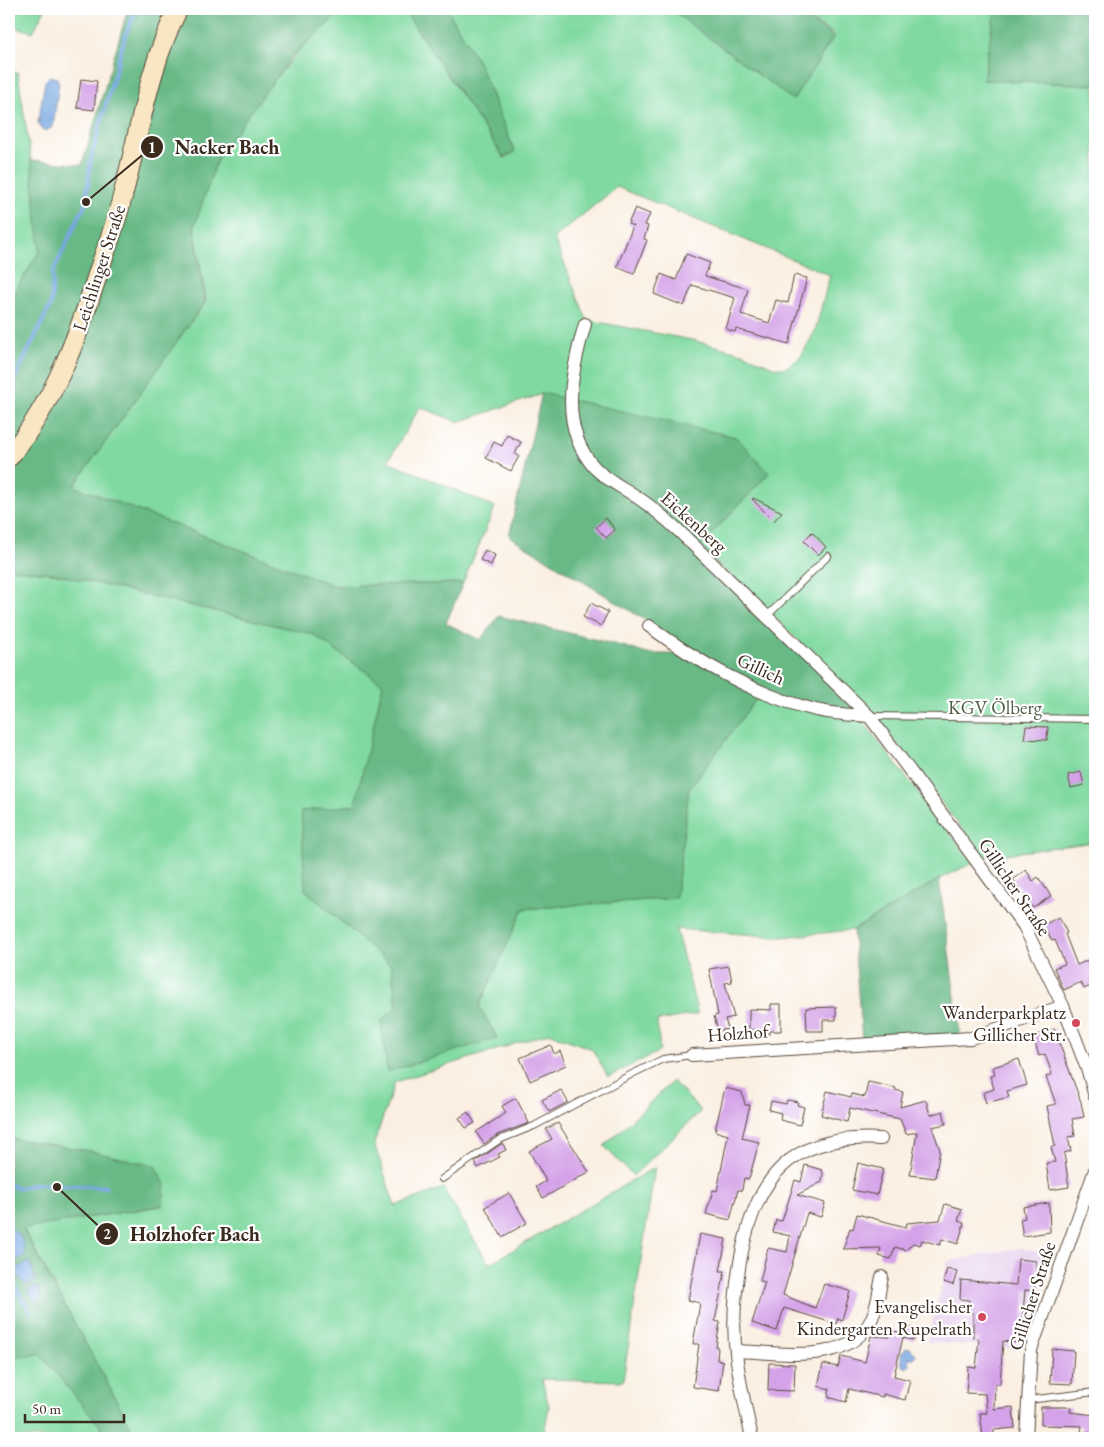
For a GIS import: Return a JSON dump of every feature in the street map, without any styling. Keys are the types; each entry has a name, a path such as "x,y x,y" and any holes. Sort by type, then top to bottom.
{"main road":[{"name":"Leichlinger Straße","path":"9,457 50,398 71,351 113,229 152,69 178,9"}],"street":[{"name":"Eickenberg","path":"585,324 576,356 570,393 576,434 588,459 607,478 658,512 679,531 869,716"},
{"name":"Gillich","path":"649,626 697,659 769,694 813,709 869,716"},
{"name":"Gillicher Straße","path":"869,716 1024,926 1063,1006 1088,1071 1095,1097"},
{"name":"Holzhof","path":"692,1055 971,1038 1063,1006"},
{"path":"752,1438 736,1351 734,1313 741,1254 757,1199 765,1186 784,1166 802,1153 819,1145 857,1138 880,1139"},
{"name":"Gillicher Straße","path":"1026,1438 1031,1350 1095,1170"},
{"path":"736,1351 824,1352 848,1345 864,1331 873,1316 882,1276"}],"lane":[{"path":"767,616 828,556"},
{"path":"869,716 1095,719"},
{"name":"Holzhof","path":"442,1179 499,1140 534,1126 640,1070 663,1059 692,1055"},
{"path":"1027,1400 1095,1392"}],"shaded area":[{"name":"Evangelischer Kindergarten Rupelrath","path":"1019,1248 1039,1252 1050,1263 1019,1349 927,1342 948,1261"}],"green space":[{"path":"9,9 45,9 33,32 9,26"},
{"path":"128,9 344,9 292,56 219,155 194,227 205,302 74,486 335,586 463,583 446,623 480,640 499,616 626,647 647,654 689,654 655,626 509,536 542,393 736,437 769,473 700,546 855,710 836,710 759,695 689,789 676,898 523,909 479,1006 497,1038 387,1072 381,1021 397,1007 391,965 305,890 301,811 355,805 383,684 312,634 52,573 9,569 9,319 16,289 40,251 31,160 82,165"},
{"name":"KGV Ölberg","path":"344,9 403,9 504,158 515,152 479,64 447,9 659,9 677,13 793,99 835,35 792,9 995,9 983,80 1094,85 1095,77 1095,842 983,857 876,716 700,546 769,473 736,438 543,394 458,422 420,407 388,461 495,507 463,583 335,586 74,486 206,301 194,224 217,151 298,51","holes":["617,187 830,275 815,331 800,358 785,368 773,367 743,353 692,340 587,320 554,238"]},
{"path":"403,9 447,9 479,64 515,152 504,157"},
{"path":"656,9 790,9 834,36 793,100 677,14"},
{"path":"995,9 1095,9 1095,85 983,80"},
{"path":"9,71 18,73 31,160 40,251 16,289 9,319"},
{"path":"9,569 52,573 312,634 383,684 355,806 305,890 391,965 397,1007 497,1037 479,1006 523,909 675,898 689,789 759,695 861,719 973,863 939,879 853,930 781,937 676,929 698,1014 657,1021 660,1051 608,1077 592,1049 549,1033 395,1082 374,1143 395,1206 443,1188 489,1264 655,1167 623,1381 542,1379 549,1407 543,1438 137,1438 23,1228 162,1206 165,1184 154,1165 9,1138"},
{"path":"939,879 960,1034 862,1040 853,930"},
{"path":"673,1081 701,1111 633,1176 604,1146"},
{"path":"9,1138 91,1151 155,1166 165,1184 163,1205 23,1229 137,1438 110,1438 40,1354 11,1359 9,1353"},
{"path":"9,1352 40,1354 111,1438 9,1438"}],"water":[{"path":"50,76 57,78 59,83 53,127 46,131 41,129 38,123 45,81"},
{"path":"9,1228 22,1239 25,1256 10,1264"},
{"path":"29,1261 36,1280 26,1286 13,1270"},
{"path":"33,1287 39,1288 41,1299 36,1302 27,1291"},
{"path":"906,1348 910,1348 916,1354 914,1358 909,1358 910,1365 906,1368 902,1365 901,1354"}],"building":[{"path":"81,79 97,81 94,110 77,108"},
{"path":"635,208 650,214 645,225 648,226 644,239 647,240 634,274 617,267 633,226 628,224"},
{"path":"686,254 710,263 705,276 748,289 741,314 769,323 776,300 788,303 794,275 807,278 789,344 736,329 735,332 726,329 735,298 692,285 684,306 654,294 661,274 676,280"},
{"path":"507,435 521,442 515,454 519,456 511,471 486,458 494,442 502,446"},
{"path":"753,498 782,512 774,521"},
{"path":"606,518 615,530 606,538 596,527"},
{"path":"812,532 826,547 818,555 804,541"},
{"path":"485,550 495,555 491,565 480,560"},
{"path":"591,603 608,612 601,626 583,617"},
{"path":"1026,726 1048,727 1047,740 1024,739"},
{"path":"1081,772 1084,785 1071,788 1068,775"},
{"path":"1026,870 1033,881 1038,877 1051,896 1033,908 1013,879"},
{"path":"1059,917 1067,933 1065,934 1077,965 1095,957 1095,984 1084,989 1081,982 1064,990 1054,968 1065,964 1055,940 1052,941 1043,925"},
{"path":"729,966 732,982 725,983 734,1017 725,1019 728,1029 718,1031 714,1016 718,1015 709,969"},
{"path":"771,1004 781,1004 781,1031 769,1031 769,1036 758,1036 758,1030 749,1030 749,1009 771,1010"},
{"path":"836,1007 836,1020 823,1020 823,1031 807,1031 806,1008"},
{"path":"1054,1029 1081,1102 1084,1117 1072,1119 1075,1136 1068,1137 1071,1151 1064,1153 1069,1187 1050,1190 1046,1163 1055,1162 1051,1147 1055,1146 1047,1106 1056,1104 1046,1077 1052,1074 1045,1054 1039,1056 1033,1036"},
{"path":"551,1045 554,1054 560,1051 566,1065 530,1081 520,1058"},
{"path":"1019,1059 1027,1085 1007,1091 1009,1097 986,1103 983,1093 994,1089 990,1076 995,1075 993,1067"},
{"path":"868,1082 896,1088 895,1090 903,1092 900,1107 926,1100 930,1115 943,1111 946,1124 932,1127 940,1150 935,1178 910,1175 917,1132 906,1134 900,1119 850,1108 847,1122 821,1115 827,1091 851,1097 852,1094 865,1097"},
{"path":"725,1088 742,1092 745,1105 750,1105 742,1138 759,1142 749,1179 744,1178 742,1190 738,1190 730,1220 706,1214 713,1190 717,1191 728,1135 715,1131"},
{"path":"561,1090 568,1102 549,1112 542,1100"},
{"path":"516,1098 529,1123 497,1135 484,1144 476,1132 506,1113 502,1106"},
{"path":"787,1100 798,1102 797,1105 804,1107 800,1125 780,1120 781,1113 769,1110 771,1101 786,1104"},
{"path":"468,1112 475,1123 466,1128 459,1118"},
{"path":"558,1123 589,1172 543,1198 536,1187 546,1181 529,1151 552,1139 546,1129"},
{"path":"503,1144 506,1150 498,1154 500,1157 478,1168 475,1162"},
{"path":"858,1163 883,1169 877,1195 852,1190"},
{"path":"805,1165 822,1170 822,1182 797,1195 825,1203 821,1217 807,1213 783,1295 815,1308 824,1284 850,1291 842,1320 838,1318 836,1324 784,1308 777,1331 752,1323 765,1282 760,1281 768,1248 787,1252 790,1236 773,1232 776,1220 782,1221 795,1180 801,1182"},
{"path":"509,1193 527,1223 502,1237 485,1207"},
{"path":"1049,1203 1050,1232 1023,1236 1020,1219 1025,1218 1023,1207"},
{"path":"945,1204 962,1209 958,1221 964,1223 958,1244 942,1239 940,1245 922,1240 920,1245 913,1243 906,1250 895,1247 891,1259 879,1256 881,1248 843,1249 850,1228 853,1229 857,1214 906,1227 907,1223 940,1220"},
{"path":"700,1234 726,1239 720,1271 725,1271 715,1321 720,1322 716,1347 718,1348 717,1360 723,1361 719,1391 693,1387 699,1344 693,1344 700,1303 688,1300"},
{"path":"1018,1259 1036,1261 1034,1291 1025,1290 1022,1325 1024,1326 1019,1343 1003,1341 1000,1384 995,1384 994,1409 1013,1407 1015,1428 994,1430 994,1438 983,1438 980,1413 987,1413 985,1394 966,1393 968,1367 976,1368 979,1339 973,1338 973,1313 968,1312 969,1300 960,1299 961,1280 1016,1285"},
{"path":"947,1269 957,1272 953,1285 943,1282"},
{"path":"906,1326 918,1330 914,1340 903,1338"},
{"path":"888,1330 904,1333 894,1376 910,1380 905,1400 883,1394 883,1397 849,1389 846,1402 828,1397 830,1389 818,1386 823,1364 838,1367 841,1356 865,1362 871,1336 889,1337"},
{"path":"1052,1349 1074,1351 1072,1384 1050,1383"},
{"path":"769,1363 795,1364 794,1391 768,1390"},
{"path":"1041,1407 1071,1407 1070,1412 1095,1415 1095,1433 1081,1432 1082,1426 1041,1425"}],"waterway":[{"path":"9,390 51,304 53,272 86,202 91,158 126,33 137,9"},
{"path":"9,1185 20,1188 34,1184 106,1187"},
{"path":"9,1276 30,1312"}],"place":[{"name":"Nacker Bach","path":"86,202"},
{"name":"Wanderparkplatz Gillicher Str.","path":"1076,1023"},
{"name":"Holzhofer Bach","path":"57,1187"},
{"name":"Evangelischer Kindergarten Rupelrath","path":"982,1317"}]}
